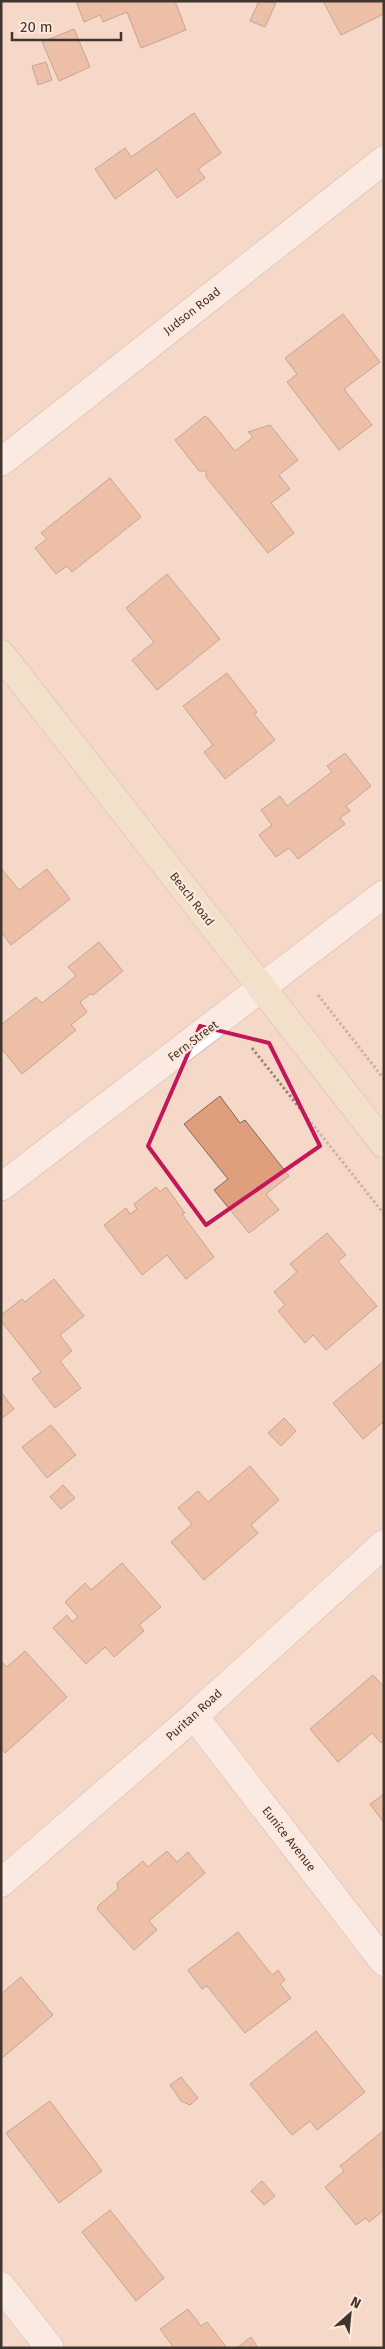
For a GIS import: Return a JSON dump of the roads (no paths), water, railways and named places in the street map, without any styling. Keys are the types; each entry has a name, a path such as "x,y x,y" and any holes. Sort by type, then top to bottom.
{"street":[{"name":"Judson Road","path":"1,462 384,160"},
{"name":"Beach Road","path":"1,654 384,1144"},
{"name":"Fern Street","path":"1,1188 384,894"},
{"name":"Puritan Road","path":"1,1883 194,1716 384,1544"},
{"name":"Eunice Avenue","path":"194,1716 384,1962"},
{"path":"1,2286 50,2348"}]}
